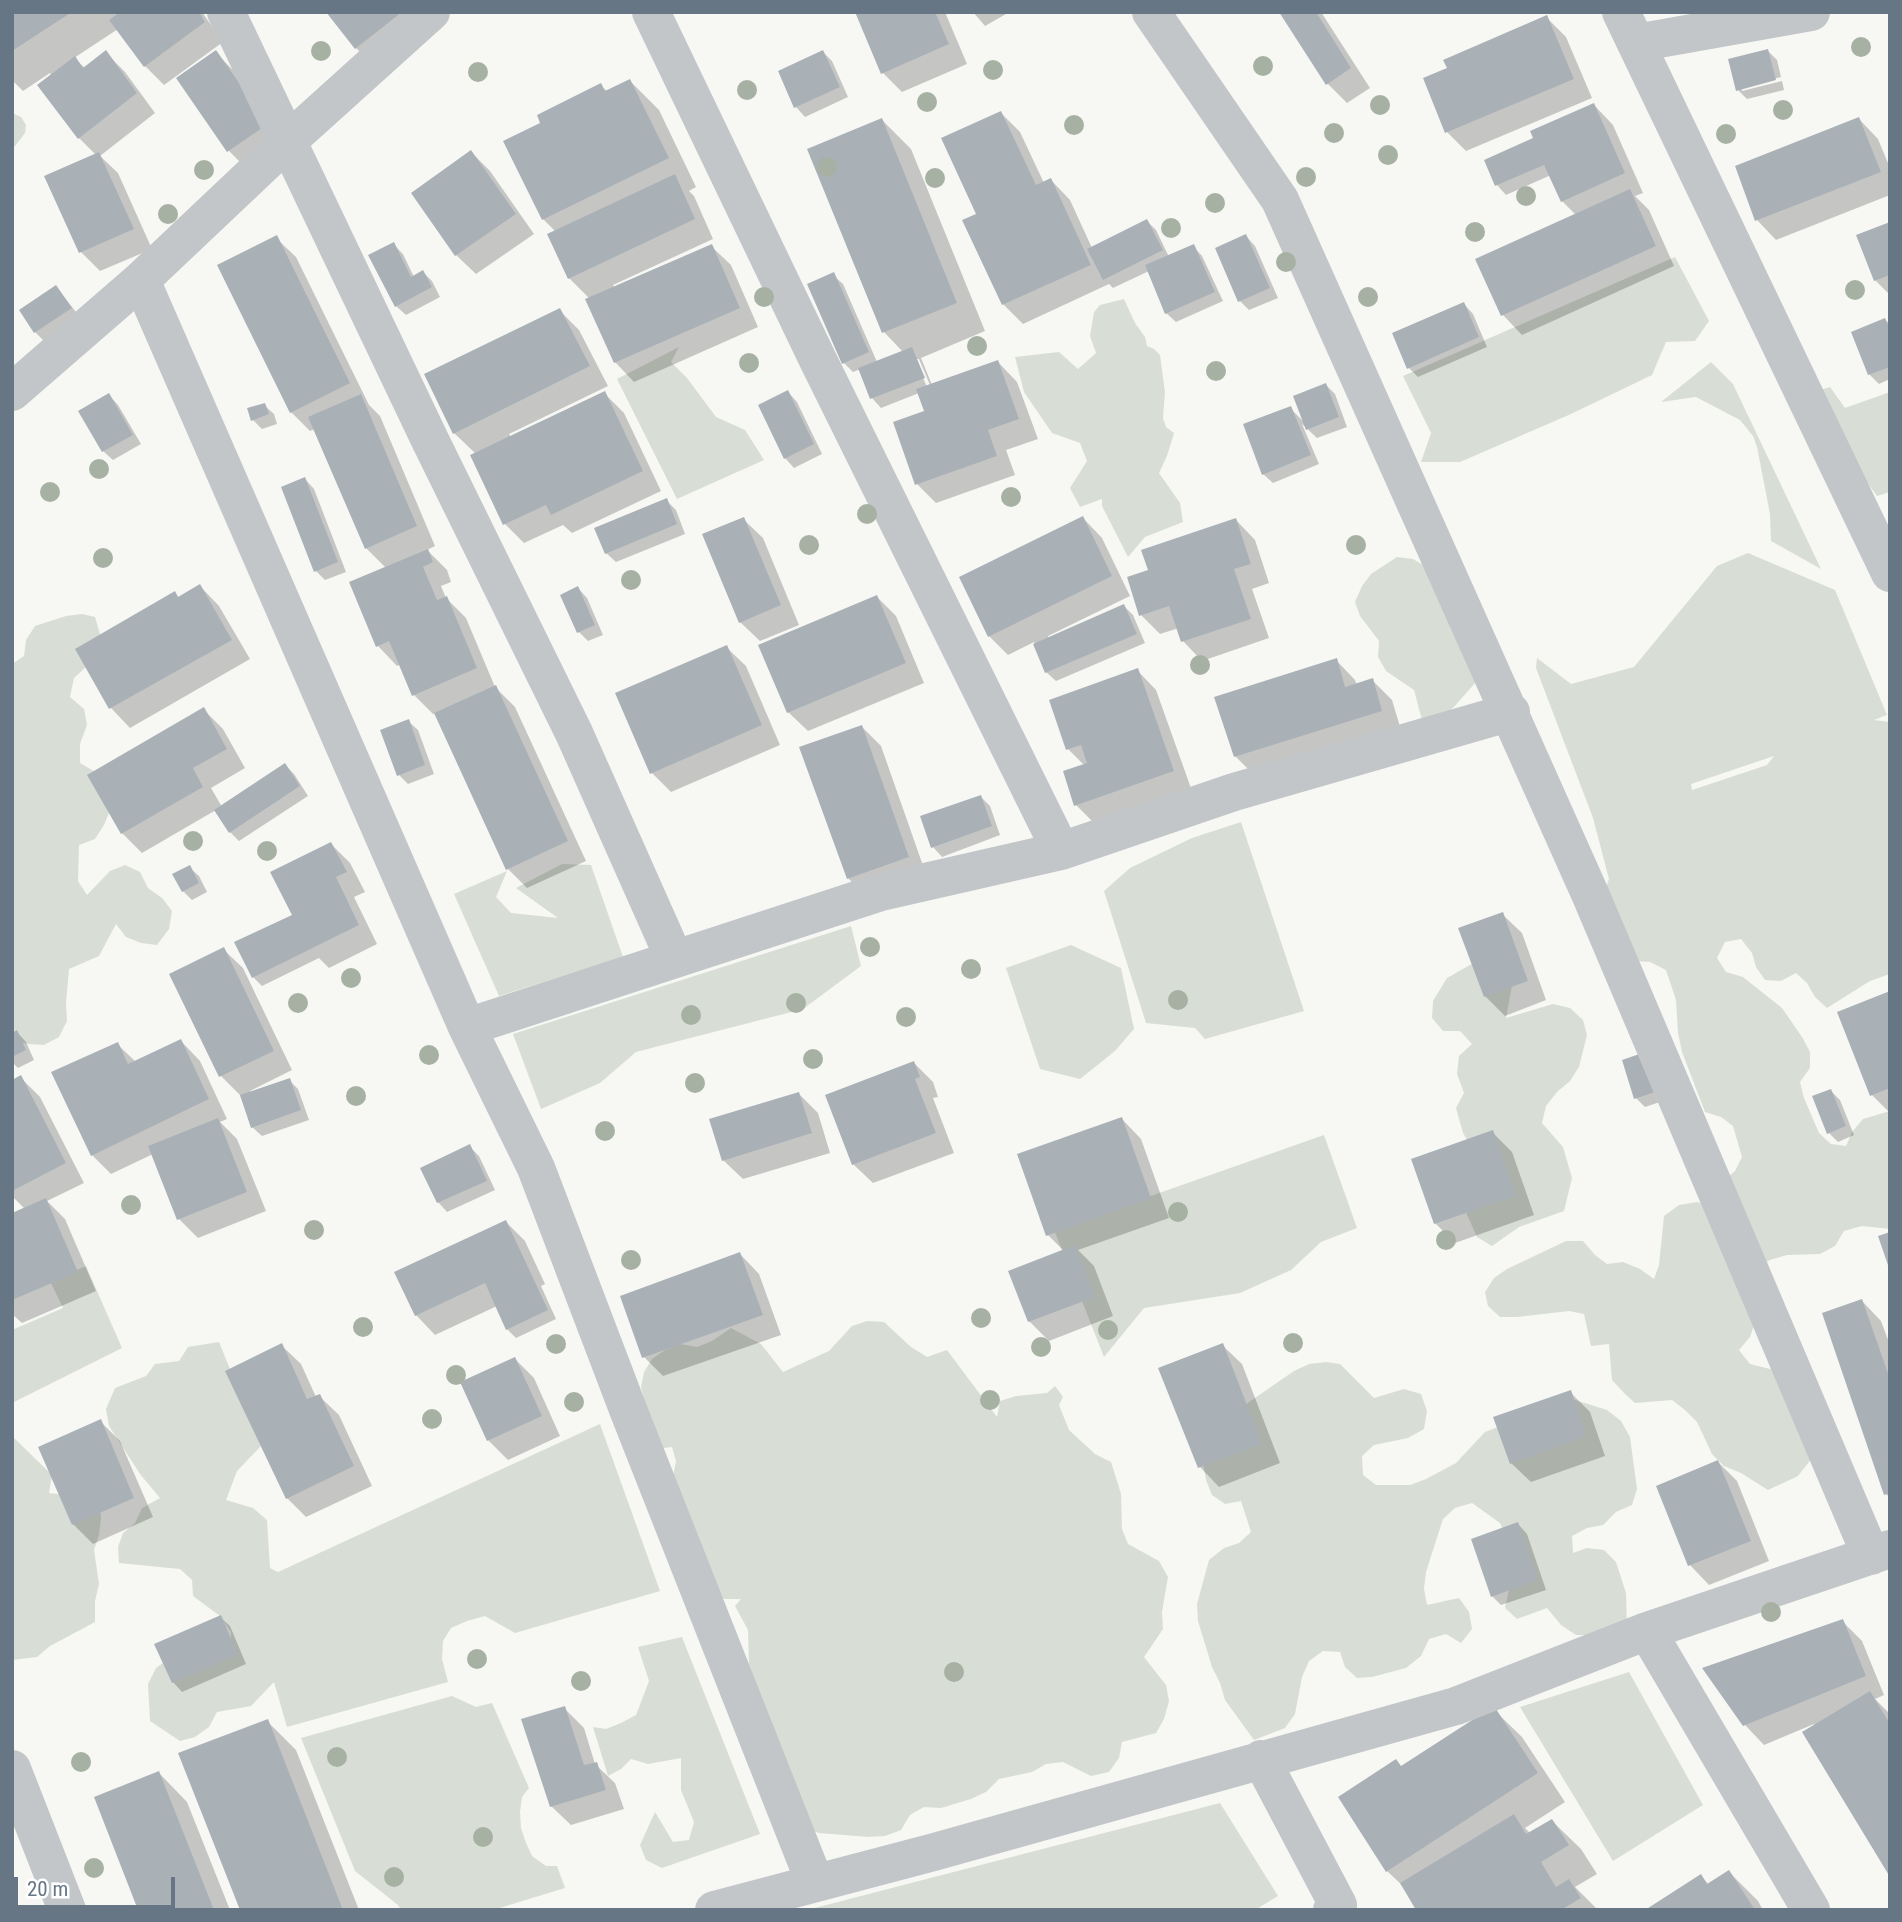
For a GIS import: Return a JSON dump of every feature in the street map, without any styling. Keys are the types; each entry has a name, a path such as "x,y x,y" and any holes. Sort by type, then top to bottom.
{"street":[{"path":"226,12 429,438 574,733 674,958"},
{"path":"12,391 141,280 288,141 431,12"},
{"path":"651,12 824,372 1061,851"},
{"path":"714,1910 934,1852 1456,1706 1647,1631 1881,1553 1511,712 1280,200 1151,12"},
{"path":"1811,12 1628,28 1890,573"},
{"path":"141,280 467,1027 536,1168 815,1883"},
{"path":"467,1027 881,892 1061,851 1234,792 1511,712"},
{"path":"1647,1631 1811,1910"},
{"path":"1261,1759 1338,1905 1332,1910"},
{"path":"12,1769 67,1910"}],"shaded area":[{"path":"12,113 21,117 26,125 25,133 12,150"},
{"path":"1675,257 1709,321 1695,341 1666,342 1652,375 1571,414 1460,462 1421,462 1431,433 1403,376"},
{"path":"1124,299 1145,337 1147,346 1160,355 1165,392 1163,418 1166,427 1174,433 1159,473 1180,503 1183,522 1145,537 1128,557 1102,506 1102,499 1080,507 1070,488 1087,461 1080,443 1052,433 1024,392 1015,357 1059,352 1078,369 1096,353 1090,336 1094,312 1100,305"},
{"path":"679,347 671,362 687,378 716,417 745,430 764,460 677,499 617,379"},
{"path":"1711,362 1733,384 1821,569 1771,541 1770,514 1757,447 1753,436 1740,420 1696,397 1661,402"},
{"path":"1830,387 1845,408 1890,392 1890,492 1877,496 1811,405 1814,392"},
{"path":"1748,553 1835,590 1887,715 1874,720 1890,722 1890,974 1870,981 1827,1008 1796,973 1781,981 1765,980 1756,967 1752,953 1741,939 1725,942 1717,958 1726,972 1743,977 1782,1008 1802,1037 1810,1052 1810,1068 1800,1082 1804,1098 1819,1133 1831,1144 1846,1146 1852,1132 1863,1119 1890,1111 1890,1229 1862,1226 1844,1231 1835,1246 1820,1254 1787,1255 1770,1260 1755,1269 1756,1319 1750,1337 1739,1350 1750,1364 1782,1372 1819,1449 1798,1476 1768,1490 1724,1466 1712,1454 1697,1422 1672,1400 1635,1403 1624,1393 1612,1380 1609,1344 1591,1346 1584,1314 1569,1311 1500,1317 1488,1306 1485,1292 1494,1278 1507,1269 1566,1241 1583,1241 1607,1264 1623,1262 1654,1279 1659,1265 1664,1216 1679,1205 1697,1202 1713,1207 1723,1181 1735,1171 1742,1157 1733,1126 1721,1117 1705,1112 1682,1052 1676,1000 1666,970 1650,962 1634,961 1603,896 1609,879 1593,818 1536,668 1537,658 1571,684 1634,667 1717,566","holes":["1774,756 1767,765 1692,790 1691,784"]},
{"path":"1397,557 1413,559 1428,568 1476,682 1453,708 1437,719 1422,720 1414,690 1386,671 1378,657 1379,641 1360,616 1355,602 1371,574"},
{"path":"82,614 95,617 100,634 95,652 86,667 74,678 70,697 84,709 87,725 80,744 80,763 102,776 111,808 95,839 79,845 78,881 87,895 110,871 125,865 140,872 148,888 162,898 172,911 169,929 157,945 126,937 116,924 99,956 69,969 67,1021 59,1037 44,1045 28,1044 12,1040 12,664 24,656 26,640 35,626"},
{"path":"1241,822 1304,1011 1205,1039 1195,1028 1146,1023 1104,891 1130,868 1192,838"},
{"path":"562,864 591,865 623,957 499,996 454,894 507,871 496,897 511,913 558,918 516,888"},
{"path":"851,926 861,966 803,1009 636,1052 600,1083 541,1109 513,1034"},
{"path":"1071,945 1121,968 1134,1029 1115,1051 1080,1079 1040,1069 1006,968"},
{"path":"1477,961 1512,986 1506,1018 1553,1004 1570,1008 1583,1020 1587,1035 1579,1067 1570,1081 1546,1106 1542,1123 1563,1147 1572,1178 1564,1211 1519,1227 1492,1246 1477,1237 1463,1206 1472,1148 1463,1133 1456,1108 1464,1093 1457,1074 1459,1056 1472,1044 1460,1031 1443,1031 1432,1018 1433,1001 1447,978"},
{"path":"1324,1135 1357,1228 1321,1242 1291,1270 1240,1293 1144,1308 1104,1357 1054,1230"},
{"path":"86,1266 122,1348 12,1403 12,1330 63,1308 50,1281"},
{"path":"867,1321 884,1322 911,1347 927,1357 947,1350 997,1417 1000,1401 1016,1396 1047,1393 1055,1386 1063,1397 1059,1405 1069,1430 1095,1454 1111,1462 1121,1494 1122,1529 1128,1544 1159,1561 1168,1577 1162,1612 1163,1629 1144,1657 1166,1685 1169,1701 1164,1719 1156,1733 1122,1742 1119,1758 1109,1772 1091,1776 1063,1762 1046,1764 1032,1772 999,1779 986,1792 971,1799 941,1808 924,1807 910,1815 901,1830 885,1836 868,1837 819,1833 805,1828 749,1664 748,1630 735,1606 741,1599 725,1599 708,1594 673,1477 676,1461 672,1447 656,1449 641,1387 644,1372 652,1359 665,1350 680,1344 697,1347 731,1328 761,1344 783,1372 829,1351 852,1326"},
{"path":"219,1342 261,1446 237,1471 226,1500 253,1508 267,1520 270,1568 278,1572 600,1424 660,1591 515,1633 485,1616 467,1621 451,1628 443,1641 442,1659 448,1682 287,1727 274,1682 251,1706 217,1712 209,1727 195,1737 180,1741 150,1721 148,1684 156,1668 170,1658 231,1658 231,1632 220,1616 193,1596 192,1580 180,1569 119,1563 118,1547 123,1533 135,1523 142,1508 160,1498 140,1474 109,1426 106,1409 115,1388 146,1376 155,1364 179,1361 188,1347"},
{"path":"1309,1364 1340,1364 1374,1398 1404,1389 1421,1394 1427,1411 1424,1429 1408,1438 1374,1445 1362,1456 1363,1475 1376,1485 1410,1485 1426,1479 1456,1463 1485,1432 1572,1399 1607,1410 1621,1421 1630,1437 1637,1489 1632,1505 1616,1512 1603,1525 1587,1528 1572,1536 1573,1553 1587,1548 1604,1550 1616,1562 1626,1593 1627,1629 1610,1635 1576,1635 1561,1625 1547,1608 1517,1619 1505,1608 1509,1589 1507,1539 1500,1523 1472,1503 1455,1508 1443,1519 1426,1572 1424,1589 1427,1605 1459,1598 1469,1612 1472,1629 1461,1643 1446,1634 1429,1639 1421,1656 1406,1668 1357,1678 1345,1667 1340,1652 1323,1651 1309,1661 1302,1677 1295,1714 1285,1728 1254,1740 1225,1700 1198,1621 1197,1604 1209,1560 1224,1548 1239,1543 1251,1532 1241,1501 1225,1504 1212,1495 1203,1463 1223,1420 1294,1371"},
{"path":"12,1436 52,1475 49,1493 99,1499 101,1518 94,1550 99,1584 95,1601 95,1622 50,1646 37,1657 12,1660"},
{"path":"682,1637 760,1834 662,1868 646,1860 640,1845 655,1812 673,1842 689,1840 694,1822 681,1790 681,1758 648,1764 631,1759 608,1776 593,1727 606,1729 636,1715 649,1681 638,1647"},
{"path":"1629,1672 1703,1805 1613,1861 1520,1707"},
{"path":"452,1696 476,1707 492,1703 529,1788 522,1797 520,1812 526,1843 532,1856 546,1866 557,1866 565,1888 493,1910 401,1910 355,1871 301,1738"},
{"path":"1220,1803 1278,1896 1255,1910 807,1910"}],"building":[{"path":"12,12 72,12 12,51"},
{"path":"120,12 199,12 205,22 144,67 109,20"},
{"path":"326,12 402,12 355,49"},
{"path":"855,12 935,12 949,44 881,74"},
{"path":"1279,12 1316,12 1351,68 1326,85"},
{"path":"1547,15 1574,79 1445,133 1423,78 1447,68 1443,60"},
{"path":"1768,49 1776,80 1736,91 1728,59"},
{"path":"106,50 137,93 78,139 37,85 75,56 83,68"},
{"path":"216,50 268,124 227,152 176,78"},
{"path":"823,50 840,87 794,108 778,71"},
{"path":"630,79 669,158 542,220 503,141 540,123 537,115 601,83 605,91"},
{"path":"1594,103 1625,173 1561,202 1544,165 1495,186 1484,160 1533,138 1530,131"},
{"path":"1001,111 1036,185 1051,178 1091,265 1002,305 962,220 976,214 941,138"},
{"path":"1859,117 1881,172 1755,221 1735,166"},
{"path":"882,118 957,303 882,333 807,149"},
{"path":"471,150 516,214 455,256 411,193"},
{"path":"99,152 134,229 79,253 44,176"},
{"path":"675,174 695,219 568,279 547,234"},
{"path":"1630,189 1656,246 1501,316 1475,259"},
{"path":"1147,219 1163,250 1103,280 1087,249"},
{"path":"1890,222 1890,275 1874,281 1856,235"},
{"path":"1246,234 1270,288 1238,302 1215,248"},
{"path":"277,235 350,383 290,413 217,265"},
{"path":"394,242 411,277 423,270 432,287 395,307 368,255"},
{"path":"712,244 740,308 614,363 585,299"},
{"path":"1194,244 1215,292 1165,314 1145,265"},
{"path":"834,272 869,352 842,364 807,284"},
{"path":"56,285 72,308 34,333 19,310"},
{"path":"1464,302 1479,337 1407,369 1392,333"},
{"path":"560,308 590,366 453,434 424,374"},
{"path":"1885,318 1890,329 1890,367 1868,375 1851,332"},
{"path":"912,347 925,378 870,399 858,368"},
{"path":"998,360 1019,419 988,430 997,456 915,485 893,422 924,411 916,389"},
{"path":"1326,383 1339,417 1306,430 1293,396"},
{"path":"788,390 814,444 784,459 758,405"},
{"path":"605,391 643,471 551,515 546,505 503,525 470,455"},
{"path":"109,393 133,435 102,452 78,411"},
{"path":"361,394 417,526 365,549 308,417"},
{"path":"265,403 269,414 251,421 247,408"},
{"path":"1291,406 1311,455 1262,475 1243,424"},
{"path":"305,477 338,562 314,572 281,487"},
{"path":"667,498 677,524 605,554 594,528"},
{"path":"1083,516 1112,576 988,637 959,577"},
{"path":"744,517 781,605 739,623 702,534"},
{"path":"1236,518 1251,564 1234,569 1251,619 1181,642 1169,606 1139,616 1127,577 1148,570 1141,550"},
{"path":"428,549 433,562 423,567 437,600 447,596 477,668 412,696 389,641 376,647 349,582"},
{"path":"200,584 232,640 109,709 75,649 175,591 178,597"},
{"path":"578,586 595,625 577,633 560,595"},
{"path":"877,595 906,663 787,713 758,645"},
{"path":"1124,604 1137,634 1045,673 1033,644"},
{"path":"727,645 762,725 650,774 615,693"},
{"path":"1337,658 1345,687 1373,678 1382,711 1234,757 1214,697"},
{"path":"1138,668 1174,771 1074,806 1063,771 1087,763 1081,745 1066,750 1049,700"},
{"path":"496,685 568,841 506,870 434,713"},
{"path":"204,707 227,749 193,768 203,787 121,834 87,775"},
{"path":"409,719 425,765 397,776 380,730"},
{"path":"862,725 909,857 847,879 799,747"},
{"path":"285,763 300,786 229,833 214,810"},
{"path":"981,795 992,826 931,848 920,816"},
{"path":"331,842 347,872 336,877 359,925 252,978 234,942 292,915 270,872"},
{"path":"190,865 199,883 182,892 172,874"},
{"path":"1503,912 1528,981 1484,997 1458,928"},
{"path":"224,947 274,1051 219,1077 169,974"},
{"path":"1890,991 1890,1088 1870,1096 1837,1012"},
{"path":"17,1030 26,1050 12,1057 12,1033"},
{"path":"181,1039 209,1099 91,1156 51,1072 118,1042 128,1064"},
{"path":"1651,1050 1664,1089 1634,1099 1622,1060"},
{"path":"914,1061 920,1077 915,1079 936,1133 852,1165 825,1095"},
{"path":"21,1075 66,1163 12,1191 12,1080"},
{"path":"290,1078 301,1110 251,1128 240,1095"},
{"path":"1831,1089 1846,1126 1827,1134 1812,1096"},
{"path":"799,1092 812,1133 722,1161 709,1119"},
{"path":"1122,1117 1151,1198 1046,1236 1017,1154"},
{"path":"218,1118 247,1192 177,1220 148,1146"},
{"path":"1493,1130 1516,1196 1434,1224 1411,1159"},
{"path":"470,1144 487,1181 437,1203 420,1168"},
{"path":"46,1198 78,1272 12,1300 12,1213"},
{"path":"506,1220 548,1310 506,1330 485,1283 415,1316 394,1272"},
{"path":"1890,1232 1890,1268 1889,1268 1878,1236"},
{"path":"1075,1245 1095,1297 1028,1322 1008,1271"},
{"path":"740,1252 763,1315 642,1358 620,1296"},
{"path":"1862,1299 1890,1379 1890,1493 1884,1495 1822,1313"},
{"path":"282,1343 307,1399 320,1394 354,1466 286,1499 225,1371"},
{"path":"1223,1343 1262,1444 1198,1468 1158,1368"},
{"path":"515,1357 542,1416 487,1441 460,1382"},
{"path":"1571,1390 1586,1436 1510,1464 1493,1417"},
{"path":"101,1419 134,1498 72,1525 38,1447"},
{"path":"1718,1460 1751,1541 1688,1566 1656,1486"},
{"path":"1518,1522 1538,1580 1491,1597 1471,1539"},
{"path":"221,1615 238,1655 172,1683 154,1644"},
{"path":"1843,1619 1866,1676 1743,1726 1702,1668"},
{"path":"1870,1691 1890,1724 1890,1877 1802,1732"},
{"path":"565,1706 584,1765 597,1762 606,1790 550,1807 521,1719"},
{"path":"1494,1706 1538,1773 1386,1872 1338,1797 1396,1759 1401,1766"},
{"path":"268,1719 343,1910 240,1910 178,1753"},
{"path":"159,1771 214,1910 138,1910 94,1797"},
{"path":"1514,1814 1526,1834 1552,1819 1569,1845 1541,1862 1556,1887 1569,1879 1581,1898 1561,1910 1416,1910 1400,1883"},
{"path":"1729,1870 1755,1910 1645,1910 1701,1874 1707,1884"}]}
